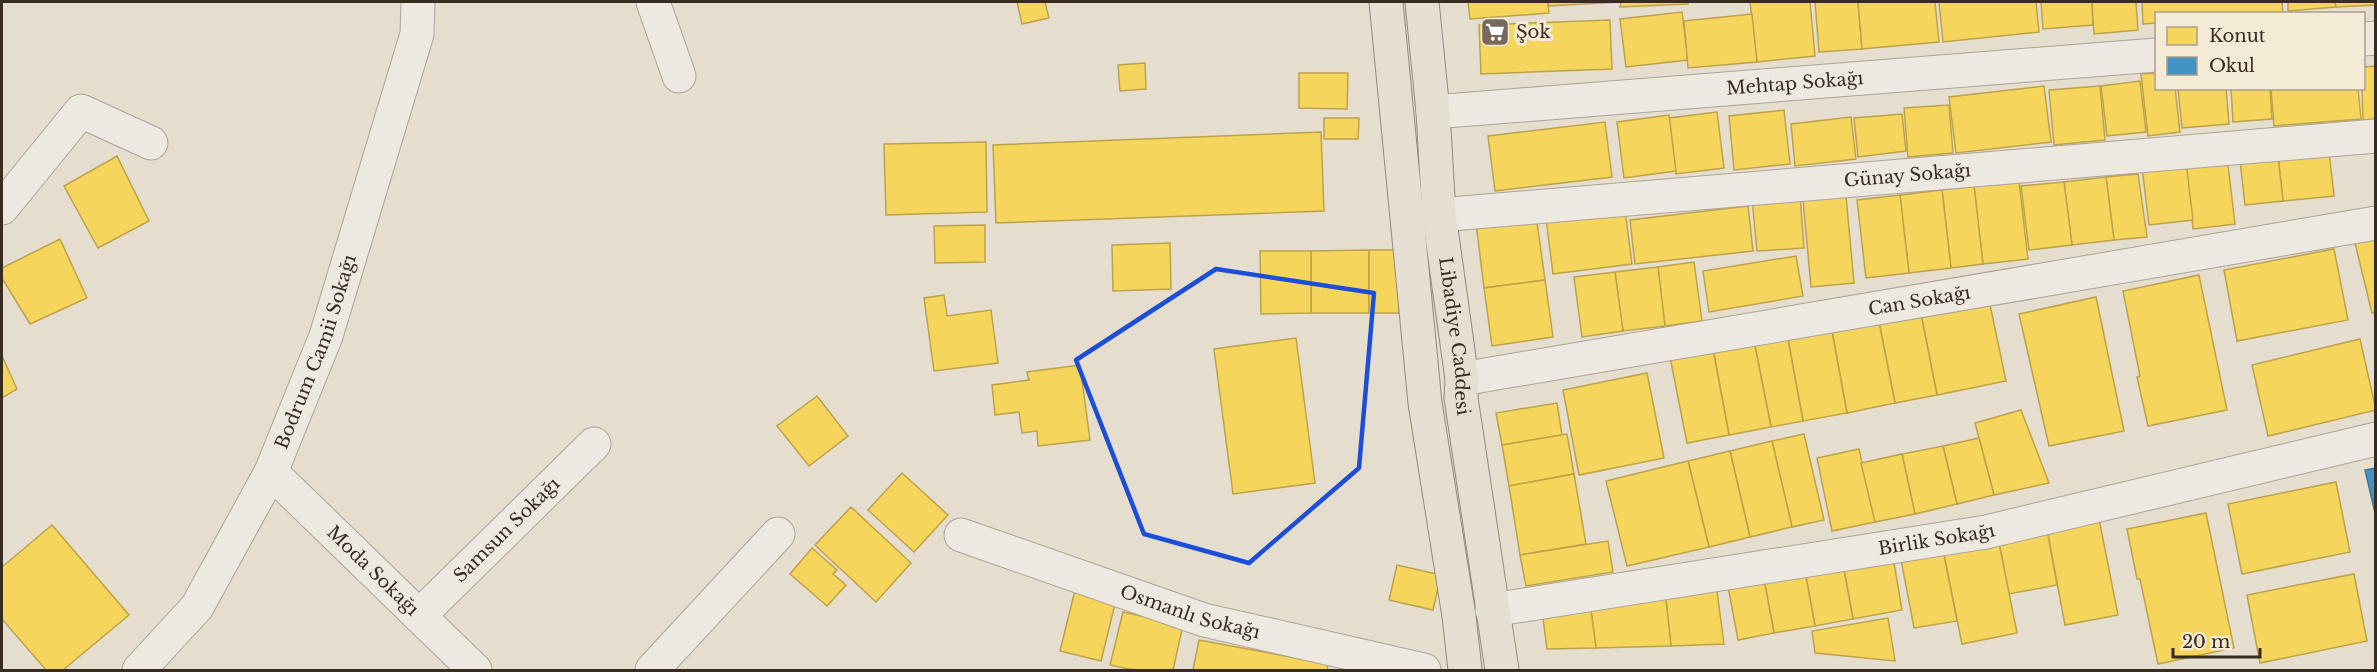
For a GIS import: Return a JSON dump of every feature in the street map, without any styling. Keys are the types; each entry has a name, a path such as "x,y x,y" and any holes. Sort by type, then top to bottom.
{"main road":[{"name":"Libadiye Caddesi","path":"1386,2 1425,403 1459,616 1465,670"},
{"name":"Libadiye Caddesi","path":"1422,2 1433,112 1439,215 1462,379 1461,398 1502,670"}],"street":[{"name":"Bodrum Camii Sokağı","path":"139,670 197,607 271,472 326,336 417,34 418,2"},
{"path":"653,2 679,76"},
{"name":"Mehtap Sokağı","path":"1433,112 2155,55"},
{"path":"2,208 81,111 151,143"},
{"name":"Günay Sokağı","path":"1439,215 2376,136"},
{"name":"Can Sokağı","path":"1462,379 2376,223"},
{"name":"Birlik Sokağı","path":"1492,610 1986,532 2376,439"},
{"name":"Samsun Sokağı","path":"419,616 594,444"},
{"name":"Moda Sokağı","path":"271,472 475,670"},
{"path":"652,670 778,534"},
{"name":"Osmanlı Sokağı","path":"961,535 1204,620 1424,670"}],"highlighted area":[{"path":"1216,269 1374,293 1359,468 1249,563 1144,534 1076,360"}],"building: Konut":[{"path":"1017,2 1045,2 1049,18 1022,24"},
{"path":"1468,2 1548,2 1549,13 1470,19"},
{"path":"1548,2 1621,2 1548,6"},
{"path":"1621,2 1688,2 1688,4 1620,7"},
{"path":"1750,2 1810,2 1815,56 1757,62"},
{"path":"1815,2 1858,2 1862,49 1819,52"},
{"path":"1858,2 1935,2 1939,42 1862,49"},
{"path":"1939,2 2036,2 2039,32 1943,42"},
{"path":"2041,2 2092,2 2093,25 2043,29"},
{"path":"2092,2 2136,2 2138,30 2094,34"},
{"path":"2142,2 2282,2 2283,12 2155,12 2155,23 2143,24"},
{"path":"2288,2 2335,2 2336,7 2288,11"},
{"path":"2335,2 2376,2 2376,5 2336,7"},
{"path":"1682,12 1688,60 1626,67 1620,19"},
{"path":"1752,14 1757,62 1688,68 1684,21"},
{"path":"1610,20 1612,69 1481,74 1479,25"},
{"path":"1145,63 1146,89 1120,91 1118,65"},
{"path":"2376,66 2376,119 2363,120 2362,90 2365,90 2365,67"},
{"path":"1299,73 1348,73 1347,109 1299,108"},
{"path":"2155,73 2155,90 2175,90 2180,132 2148,136 2141,74"},
{"path":"2140,81 2146,132 2107,136 2101,86"},
{"path":"2044,86 2051,142 1956,153 1949,97"},
{"path":"2100,86 2105,140 2054,145 2049,90"},
{"path":"2178,90 2226,90 2229,124 2182,128"},
{"path":"2231,90 2270,90 2272,119 2233,122"},
{"path":"2271,90 2358,90 2361,119 2274,126"},
{"path":"1949,105 1953,153 1908,157 1904,108"},
{"path":"1784,110 1790,164 1734,170 1729,116"},
{"path":"1717,112 1724,168 1676,174 1669,118"},
{"path":"1902,114 1906,151 1858,157 1854,118"},
{"path":"1669,115 1676,171 1624,178 1617,122"},
{"path":"1851,117 1856,159 1795,166 1791,124"},
{"path":"1324,118 1359,118 1358,139 1324,139"},
{"path":"1605,122 1612,177 1495,191 1488,136"},
{"path":"1321,132 1324,211 996,223 993,145"},
{"path":"986,142 987,212 886,215 884,144"},
{"path":"2329,152 2334,196 2283,201 2278,156"},
{"path":"117,156 149,221 98,248 64,186"},
{"path":"2278,156 2283,201 2245,205 2240,161"},
{"path":"2227,157 2235,224 2193,229 2186,162"},
{"path":"2186,162 2193,220 2149,225 2142,167"},
{"path":"2138,174 2147,237 2114,240 2106,177"},
{"path":"2106,177 2114,240 2072,245 2064,182"},
{"path":"2019,181 2028,259 1983,264 1974,186"},
{"path":"2064,182 2072,245 2029,250 2021,186"},
{"path":"1974,186 1983,264 1951,268 1942,190"},
{"path":"1942,190 1951,268 1909,273 1900,195"},
{"path":"1800,195 1804,248 1757,251 1752,199"},
{"path":"1900,195 1909,273 1866,278 1857,200"},
{"path":"1846,196 1854,283 1811,287 1803,200"},
{"path":"1748,206 1753,251 1635,264 1630,220"},
{"path":"1625,210 1632,264 1553,274 1546,219"},
{"path":"1536,215 1545,280 1484,288 1476,223"},
{"path":"985,225 985,262 935,263 934,226"},
{"path":"2376,238 2376,312 2372,313 2355,243"},
{"path":"60,239 87,298 30,324 2,278 2,268"},
{"path":"1170,243 1171,289 1113,291 1112,245"},
{"path":"2334,249 2348,320 2237,341 2224,270"},
{"path":"1369,250 1369,313 1311,313 1311,251"},
{"path":"1369,250 1398,250 1399,313 1369,313"},
{"path":"1260,251 1311,251 1311,313 1261,314"},
{"path":"1796,256 1803,296 1709,312 1703,271"},
{"path":"1694,262 1702,321 1665,326 1658,267"},
{"path":"1658,267 1665,326 1623,331 1615,272"},
{"path":"1615,272 1623,331 1582,337 1574,277"},
{"path":"2199,275 2227,410 2148,426 2137,377 2140,376 2123,291"},
{"path":"1545,280 1553,337 1492,346 1484,288"},
{"path":"944,295 947,316 991,310 998,363 934,371 924,298"},
{"path":"1988,295 2006,381 1937,395 1920,309"},
{"path":"2096,297 2124,431 2049,446 2019,314"},
{"path":"1920,309 1937,395 1895,403 1878,317"},
{"path":"1878,317 1895,403 1847,413 1831,326"},
{"path":"1831,326 1847,413 1803,421 1787,334"},
{"path":"1787,334 1803,421 1771,427 1754,341"},
{"path":"1296,338 1315,483 1233,494 1214,349"},
{"path":"2360,339 2376,410 2268,436 2252,365"},
{"path":"1754,341 1771,427 1729,435 1713,349"},
{"path":"1713,349 1729,435 1687,443 1670,357"},
{"path":"2,356 17,389 2,398"},
{"path":"1080,365 1090,440 1038,446 1037,431 1022,433 1019,412 995,415 992,385 1029,380 1027,372"},
{"path":"1647,373 1664,458 1579,475 1563,390"},
{"path":"817,396 848,436 809,466 777,426"},
{"path":"1557,403 1562,435 1502,445 1496,413"},
{"path":"2021,410 2049,483 1994,495 1975,423"},
{"path":"1567,434 1574,474 1509,486 1502,445"},
{"path":"1804,434 1824,520 1792,527 1772,441"},
{"path":"1979,438 1994,495 1957,504 1943,446"},
{"path":"1772,441 1792,527 1750,537 1730,451"},
{"path":"1943,446 1957,504 1915,514 1902,454"},
{"path":"1859,449 1875,522 1832,531 1817,458"},
{"path":"1730,451 1750,537 1709,547 1688,461"},
{"path":"1902,454 1915,514 1875,522 1861,463"},
{"path":"1688,461 1709,547 1627,566 1606,481"},
{"path":"902,473 948,515 914,552 868,510"},
{"path":"1574,474 1586,544 1520,555 1509,486"},
{"path":"2336,482 2350,552 2242,574 2228,504"},
{"path":"851,507 911,563 876,602 815,545"},
{"path":"2206,513 2234,648 2158,664 2127,529"},
{"path":"2098,514 2118,615 2065,625 2046,524"},
{"path":"2046,524 2057,585 2009,594 1997,533"},
{"path":"52,525 129,615 63,670 46,670 2,619 2,567"},
{"path":"1997,533 2017,633 1962,644 1942,545"},
{"path":"1608,541 1613,572 1526,586 1520,555"},
{"path":"1942,545 1957,621 1914,628 1900,554"},
{"path":"812,548 837,570 833,574 846,585 827,606 790,574"},
{"path":"1892,551 1902,610 1853,619 1842,559"},
{"path":"1842,559 1853,619 1815,626 1804,566"},
{"path":"1397,565 1441,575 1433,610 1389,600"},
{"path":"1804,566 1815,626 1774,633 1763,574"},
{"path":"1763,574 1774,633 1738,640 1727,581"},
{"path":"2354,574 2367,641 2260,663 2247,595"},
{"path":"1716,584 1724,644 1671,646 1665,591"},
{"path":"1076,586 1117,596 1101,661 1060,651"},
{"path":"1665,591 1671,646 1596,648 1590,603"},
{"path":"1590,603 1596,648 1547,649 1542,611"},
{"path":"1123,612 1183,625 1173,670 1134,670 1110,665"},
{"path":"1888,618 1895,661 1815,653 1812,631"},
{"path":"1199,640 1328,664 1327,670 1193,670"}],"building: Okul":[{"path":"2376,468 2376,517 2365,470"}],"place":[{"name":"Şok","path":"1495,32"}]}
